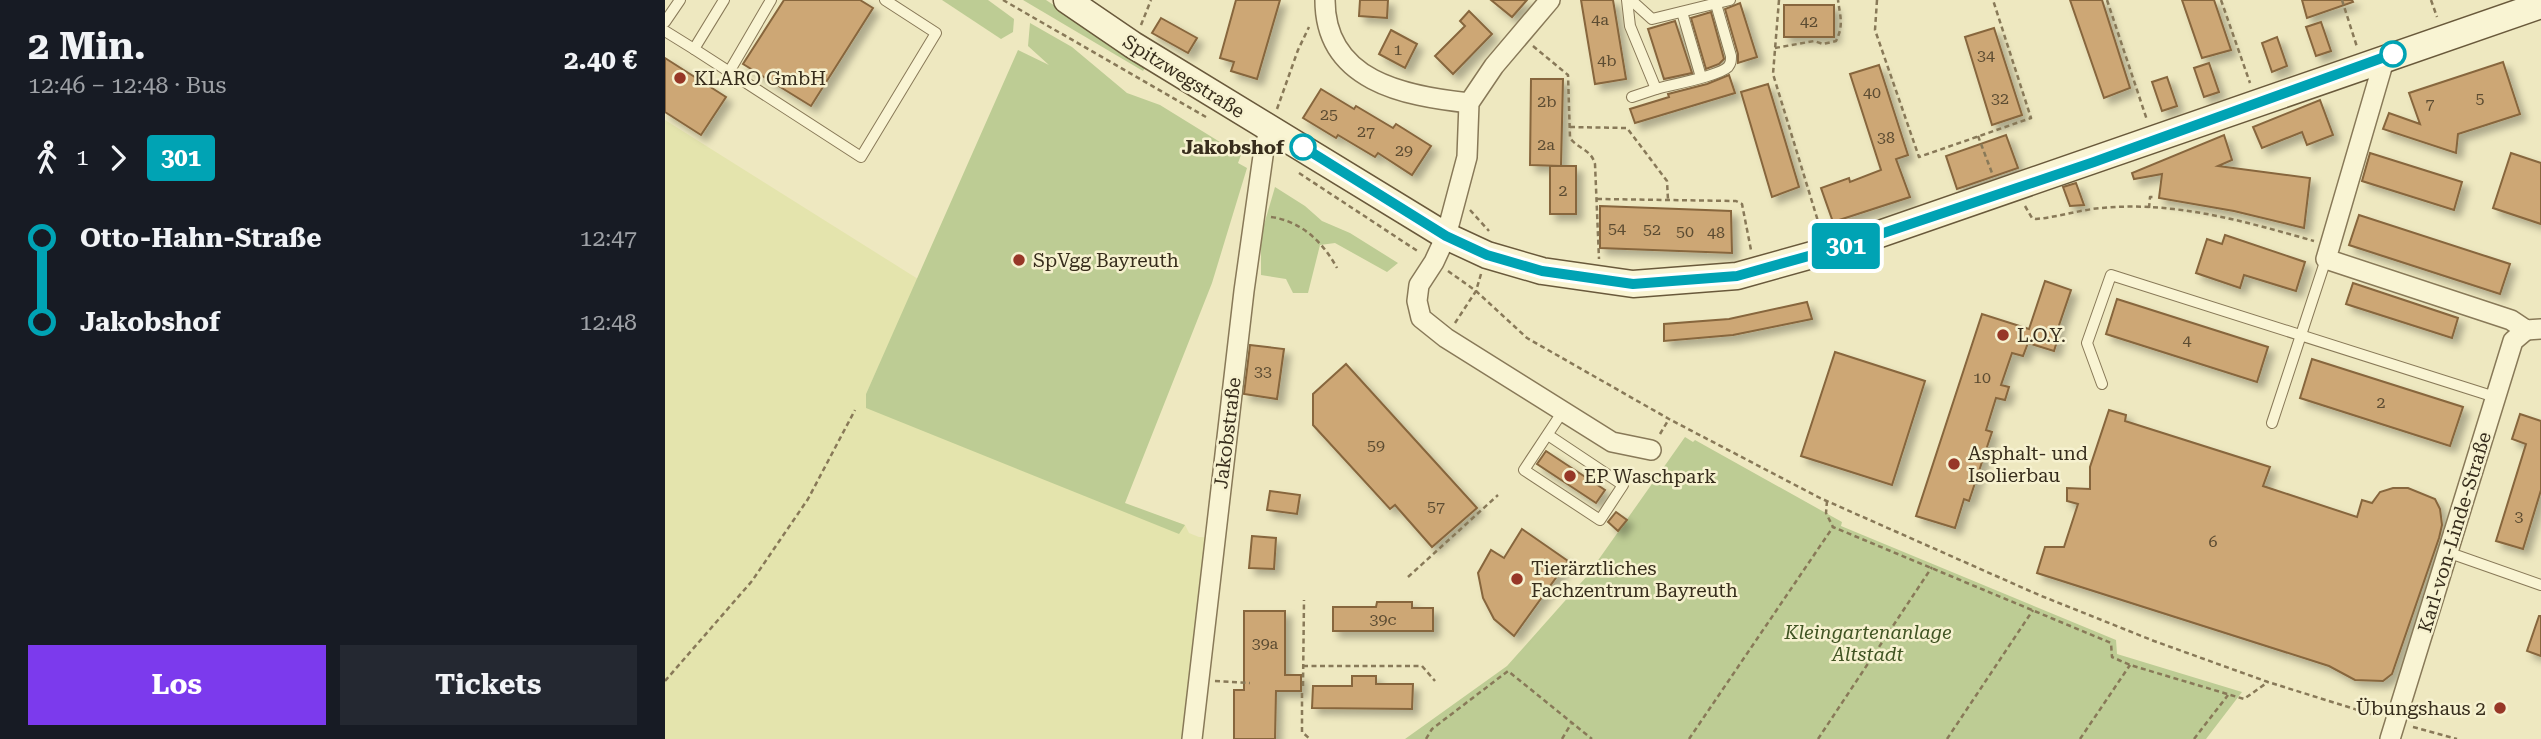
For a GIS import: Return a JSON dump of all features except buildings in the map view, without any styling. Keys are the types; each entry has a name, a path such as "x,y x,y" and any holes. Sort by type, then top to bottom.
{"street":[{"name":"Spitzwegstraße","path":"1067,0 1133,45 1446,236 1489,244 1542,271 1633,284 1737,276 1848,245 2007,185 2153,140 2541,5"},
{"path":"1325,0 1325,18 1332,40 1355,69 1400,91 1433,99 1469,103"},
{"path":"1550,0 1494,66 1469,103 1467,157 1446,236 1419,285 1417,301 1421,318 1446,338 1612,442 1651,450"},
{"path":"2374,61 2329,252 2533,329"},
{"name":"Jakobstraße","path":"1192,739 1263,149 1270,128"},
{"name":"Karl-von-Linde-Straße","path":"2393,730 2513,341 2533,329"}],"lane":[{"path":"665,22 680,0"},
{"path":"694,49 724,0"},
{"path":"729,72 771,0"},
{"path":"665,31 861,157 936,33 885,0"},
{"path":"1629,0 1653,19 1730,0"},
{"path":"1629,0 1630,26 1655,89"},
{"path":"1632,97 1726,69 1731,61 1716,4"},
{"path":"1682,12 1701,77"},
{"path":"2272,423 2329,252"},
{"path":"2102,384 2087,343 2111,275 2495,397"},
{"path":"1548,435 1623,485 1600,520 1524,470 1563,411"},
{"path":"2447,552 2541,585"}],"path":[{"path":"1133,45 1151,0"},
{"path":"1779,0 1773,74 1823,239"},
{"path":"1775,48 1814,41 1823,44 1836,41 1842,29 1838,0"},
{"path":"1877,0 1875,30 1919,157 2031,118 1993,0"},
{"path":"2107,0 2153,140"},
{"path":"2221,0 2257,103"},
{"path":"2342,0 2374,61"},
{"path":"1520,36 1568,75 1572,141 1593,156 1595,164 1598,280"},
{"path":"1279,103 1303,41"},
{"path":"1570,127 1627,128 1667,181 1668,200"},
{"path":"1978,136 2007,185 2028,214 2036,219 2103,208 2149,208 2232,218 2329,252"},
{"path":"1446,338 1476,291 1489,244 1457,194"},
{"path":"2149,208 2150,197 2155,197"},
{"path":"1597,199 1736,201 1742,204 1756,270"},
{"path":"1255,214 1286,220 1310,233 1328,251 1337,268"},
{"path":"1527,338 1669,419 1827,501 2039,595 2393,730 2457,739"},
{"path":"665,681 752,581 808,499 855,410"},
{"path":"1408,577 1498,495"},
{"path":"1827,501 1826,513 1833,527 2111,643 2112,657 2130,665 2244,699 2268,682"},
{"path":"1689,739 1833,527"},
{"path":"1818,739 1932,567"},
{"path":"1303,686 1304,600"},
{"path":"1947,739 2033,610"},
{"path":"2080,739 2130,665"},
{"path":"1303,666 1422,666 1435,681"},
{"path":"1426,739 1432,729 1508,671 1592,739"},
{"path":"1198,679 1250,683"},
{"path":"1302,693 1302,732 1310,739"},
{"path":"2194,739 2228,695"},
{"path":"1562,739 1572,723"}],"green space":[{"path":"942,0 988,0 1014,19 1013,32 1001,39"},
{"path":"1023,0 1046,0 1146,66 1143,71"},
{"path":"1030,23 1072,47 1127,93 1160,105 1241,155 1238,163 1247,168 1212,283 1125,503 1185,525 1179,534 866,408 866,394 1018,50 1049,65 1028,46"},
{"path":"665,120 918,279 866,394 1124,504 1185,525 1189,533 1214,538 1192,739 665,739"},
{"path":"1275,187 1305,206 1322,221 1350,233 1398,263 1387,272 1335,243 1320,245 1308,293 1293,293 1286,279 1261,275 1261,235"},
{"name":"Kleingartenanlage Altstadt","path":"1685,437 1693,442 1695,440 1842,522 1841,526 2116,640 2117,654 2242,692 2206,739 1405,739 1507,666 1587,576"}],"bus line":[{"name":"301","path":"1303,147 1446,236 1487,255 1542,271 1633,284 1737,276 1848,245 2094,162 2393,54"}],"place":[{"name":"KLARO GmbH","path":"680,78"},
{"name":"Jakobshof","path":"1303,147"},
{"name":"SpVgg Bayreuth","path":"1019,260"},
{"name":"L.O.Y.","path":"2003,335"},
{"name":"Asphalt- und Isolierbau","path":"1954,464"},
{"name":"EP Waschpark","path":"1570,476"},
{"name":"Tierärztliches Fachzentrum Bayreuth","path":"1517,579"},
{"name":"Übungshaus 2","path":"2500,708"}]}
